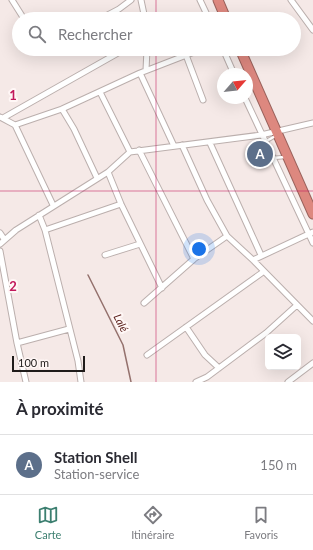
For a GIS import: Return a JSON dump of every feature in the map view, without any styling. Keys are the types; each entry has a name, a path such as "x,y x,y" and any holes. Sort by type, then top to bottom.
{"highway":[{"path":"220,1 224,12"},
{"path":"243,56 313,214"}],"street":[{"path":"12,0 20,12"},
{"path":"113,12 131,0"},
{"path":"141,0 144,12"},
{"path":"200,0 206,12"},
{"path":"291,0 300,12"},
{"path":"301,14 313,30"},
{"path":"2,118 112,56"},
{"path":"146,70 147,56"},
{"path":"15,125 62,109 146,70 183,56"},
{"path":"186,56 204,100"},
{"path":"226,56 231,68"},
{"path":"140,73 174,146"},
{"path":"100,92 130,152"},
{"path":"248,104 272,158 311,233 313,243"},
{"path":"62,109 74,129 98,178"},
{"path":"2,118 15,125 53,205"},
{"path":"0,244 4,239 53,205 108,172 130,152 278,133 313,123"},
{"path":"210,142 261,255"},
{"path":"182,145 207,200 227,236 253,260 263,272 313,321"},
{"path":"139,150 194,259"},
{"path":"108,172 121,204 162,288"},
{"path":"45,230 121,204"},
{"path":"39,215 45,230 78,361 81,382"},
{"path":"0,233 4,239"},
{"path":"253,260 311,233"},
{"path":"144,304 194,259 227,236"},
{"path":"105,255 140,244"},
{"path":"0,250 17,343 26,382"},
{"path":"147,355 263,272"},
{"path":"196,382 207,377 266,333 296,305"},
{"path":"186,327 206,355 219,368"},
{"path":"17,343 69,329"},
{"path":"288,382 313,363"}],"lane":[{"path":"278,133 251,150 256,162 288,156"}],"waterway":[{"name":"Lalé","path":"88,275 123,345 131,382"}],"place":[{"name":"Station Shell","path":"260,154"}]}
